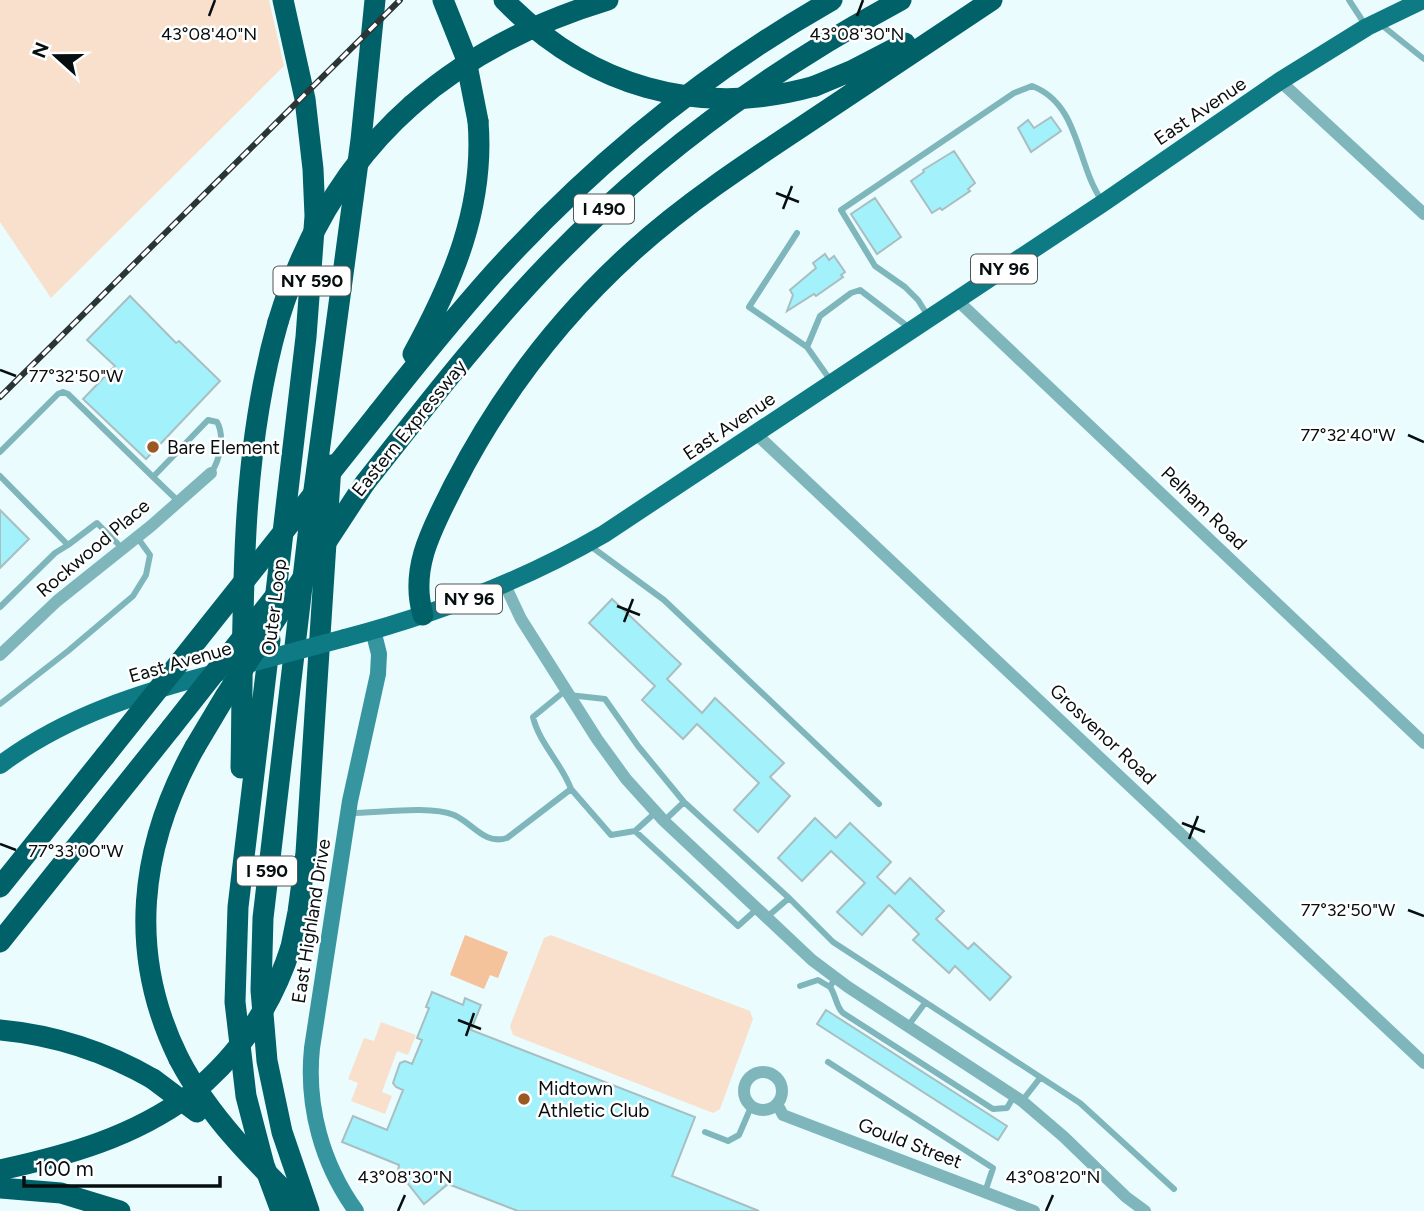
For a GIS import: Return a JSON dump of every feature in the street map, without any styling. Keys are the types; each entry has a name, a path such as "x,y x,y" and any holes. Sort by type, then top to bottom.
{"highway":[{"name":"Outer Loop","path":"281,1211 264,1165 252,1120 239,1049 235,977 238,907 310,301 315,216 305,99 283,0"},
{"name":"Outer Loop","path":"307,1211 282,1132 271,1084 263,1025 261,966 267,872 368,82 374,0"},
{"path":"377,413 426,331 460,257 470,224 479,159 478,121 466,55 443,0"},
{"path":"504,0 535,30 565,52 601,71 646,88 678,95 723,99 779,94 815,86 870,62 982,0"},
{"path":"238,907 247,517 260,402 278,322 301,258 327,208 370,147 412,105 446,77 495,46 540,24 608,0"},
{"name":"Eastern Expressway","path":"0,887 377,413 494,273 595,172 659,118 774,35 832,0"},
{"name":"Eastern Expressway","path":"0,942 365,483 503,314 560,252 620,194 675,147 751,90 842,32 901,0"},
{"path":"423,615 417,586 419,570 453,488 511,390 537,354 585,299 633,251 690,204 992,0"},
{"path":"0,1170 105,1142 150,1121 190,1095 224,1065 250,1032 276,987 291,947 306,853 323,569 349,235"},
{"path":"259,1167 210,1108 179,1059 166,1029 153,989 146,945 150,865 178,780 195,747 365,483"},
{"path":"0,876 47,828"},
{"path":"0,1030 47,1037 79,1046 120,1061 153,1079 186,1102 307,1211"},
{"path":"0,1188 61,1193 120,1211"}],"main road":[{"name":"East Avenue","path":"0,765 38,740 82,717 152,690 423,615 505,584 587,544 1103,203 1280,81 1372,24 1423,0"}],"street":[{"path":"1280,81 1424,214"},
{"name":"Pelham Road","path":"957,300 1424,743"},
{"name":"Grosvenor Road","path":"755,433 1424,1063"},
{"name":"Rockwood Place","path":"0,655 57,601 179,502 211,472"},
{"path":"505,584 521,619 611,760 660,816 832,982 908,1026 1018,1099 1145,1211"},
{"name":"East Highland Drive","path":"356,1211 335,1177 322,1144 314,1110 311,1079 313,1048 349,814 378,674 379,657 373,630"},
{"path":"764,1071 776,1076 780,1081 782,1093 777,1104 767,1110 751,1107 744,1097 744,1084 752,1074 764,1071"},
{"name":"Gould Street","path":"777,1104 783,1115 1034,1211"}],"lane":[{"path":"1349,0 1372,24 1424,59"},
{"path":"929,318 918,300 875,266 841,210 1014,93 1031,86 1043,90 1058,103 1070,122 1092,187 1103,203"},
{"path":"797,233 749,307 807,347 832,382"},
{"path":"807,347 820,316 851,293 860,290 912,330"},
{"path":"0,452 63,392 179,502"},
{"path":"153,477 208,420 217,422 222,430 216,465 211,472"},
{"path":"0,476 68,545"},
{"path":"0,607 55,553 97,523 122,548"},
{"path":"0,704 134,596 146,575 150,555 137,537"},
{"path":"587,544 664,600 879,804"},
{"path":"684,802 635,831 611,835 571,789 565,772 536,727 533,717 567,692 605,699 638,746 684,802 833,942 1080,1104 1174,1189"},
{"path":"349,814 439,811 456,816 488,838 497,841 507,838 571,789"},
{"path":"635,831 738,926 789,898"},
{"path":"800,986 818,980 832,982 840,1011 993,1110 1007,1108 1040,1078"},
{"path":"908,1026 925,1003"},
{"path":"828,1062 993,1168 985,1192"},
{"path":"705,1132 728,1141 739,1135 751,1107"}],"shaded area":[{"path":"0,0 269,0 284,66 51,298 0,222"},
{"path":"465,935 508,952 498,978 490,975 484,989 450,975"},
{"path":"551,935 750,1011 753,1019 720,1109 713,1113 513,1035 510,1026 544,938"},
{"path":"381,1022 416,1035 408,1055 397,1051 382,1092 392,1096 385,1114 351,1101 358,1083 348,1079 364,1038 374,1041"}],"building":[{"path":"1051,117 1061,131 1031,152 1018,128 1028,120 1034,128"},
{"path":"954,151 975,183 968,189 970,191 942,210 940,208 932,213 911,181 924,172 923,170"},
{"path":"875,198 901,237 877,254 851,214"},
{"path":"825,254 829,260 834,256 845,272 841,275 843,277 816,296 814,294 787,311 793,295 790,290 816,268 813,263"},
{"path":"130,296 176,343 179,341 220,381 146,459 83,399 115,366 87,340"},
{"path":"0,510 29,539 0,568"},
{"path":"612,599 681,664 667,679 702,713 715,698 784,763 770,777 790,796 758,832 734,810 759,783 697,724 683,739 642,700 655,686 589,623"},
{"path":"815,818 836,838 850,823 891,862 877,877 895,894 910,878 944,911 936,919 968,949 974,943 1011,977 990,1000 955,966 949,973 913,940 919,934 889,905 862,935 837,912 865,883 831,851 802,881 778,858"},
{"name":"Midtown Athletic Club","path":"432,992 463,1005 465,998 481,1005 471,1030 695,1117 672,1176 759,1211 518,1211 448,1184 424,1204 398,1171 399,1165 342,1142 353,1116 387,1130 403,1090 393,1083 400,1063 405,1061 412,1064 422,1040 417,1038 429,1008 426,1007"},
{"path":"826,1010 1007,1126 998,1140 817,1024"}],"railway":[{"path":"0,397 400,0"}],"place":[{"name":"Bare Element","path":"153,447"},
{"name":"Midtown Athletic Club","path":"524,1099"}]}
